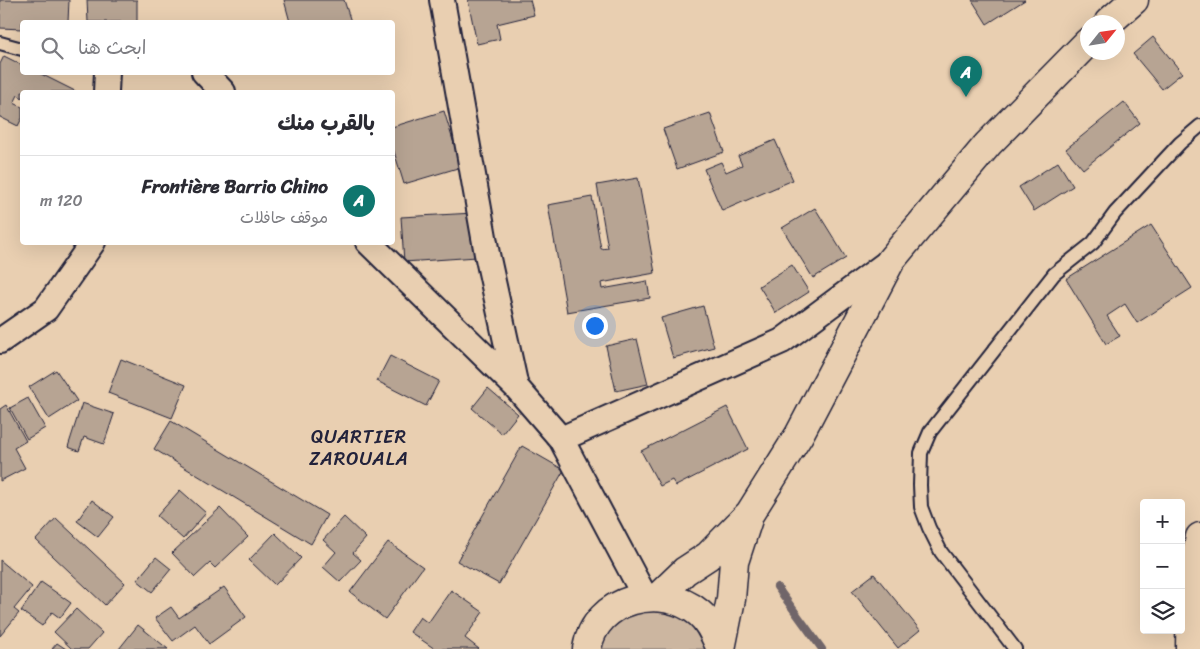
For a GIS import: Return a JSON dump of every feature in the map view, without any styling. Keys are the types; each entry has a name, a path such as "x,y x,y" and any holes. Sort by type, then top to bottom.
{"street":[{"path":"442,0 487,254 516,387"},
{"path":"1117,15 1134,0"},
{"path":"652,596 708,556 750,513 799,435 891,260 988,144 1080,50"},
{"path":"106,90 108,75"},
{"path":"207,75 221,90"},
{"path":"0,341 46,309 91,245"},
{"path":"371,245 516,387 561,439 652,596"},
{"path":"561,439 782,341 891,260"},
{"path":"721,649 731,599 734,562 750,513"},
{"path":"1190,649 1191,584 1200,537"},
{"path":"572,649 592,637 610,611 627,601 652,596 681,602 699,613 713,630 721,649"}],"lane":[{"path":"0,43 20,48"},
{"path":"1015,649 941,552 929,528 921,507 921,453 930,432 1054,274 1088,248 1115,213 1180,143 1200,126"}],"shaded area":[{"path":"665,608 694,623 709,649 598,649 606,632 631,611"}],"building":[{"path":"0,0 69,0 68,20 20,20 20,29 0,28"},
{"path":"87,0 137,0 137,20 88,20"},
{"path":"284,0 344,0 350,20 289,20"},
{"path":"468,0 530,0 534,15 497,24 500,39 477,44"},
{"path":"972,0 1025,0 987,24"},
{"path":"1153,37 1182,73 1162,89 1133,54"},
{"path":"4,56 20,64 20,75 43,75 73,90 20,90 20,96 18,95 14,103 20,106 20,122 18,126 0,117 0,64"},
{"path":"1124,102 1140,123 1083,169 1066,149"},
{"path":"444,111 461,167 404,184 395,155 395,126"},
{"path":"710,113 724,152 677,169 663,129"},
{"path":"775,140 793,180 722,211 704,169 721,162 726,172 742,165 738,156"},
{"path":"1058,162 1073,186 1034,211 1019,187"},
{"path":"638,178 655,273 601,283 602,289 647,281 650,298 567,312 548,205 592,197 601,249 608,248 597,185"},
{"path":"815,208 846,258 813,278 782,228"},
{"path":"474,213 477,257 404,262 401,217"},
{"path":"1151,225 1192,288 1137,323 1125,304 1107,316 1120,336 1106,344 1066,279"},
{"path":"792,265 809,292 776,313 759,286"},
{"path":"703,306 714,347 673,358 661,318"},
{"path":"637,339 648,384 616,391 606,346"},
{"path":"390,356 439,381 426,406 377,381"},
{"path":"121,359 186,385 172,418 108,393"},
{"path":"56,370 77,401 49,419 29,387"},
{"path":"488,388 518,414 502,434 472,408"},
{"path":"28,398 45,428 27,439 10,408"},
{"path":"82,403 114,414 104,444 84,437 79,451 68,447"},
{"path":"6,405 26,441 14,448 25,468 0,481 0,409"},
{"path":"727,407 748,449 676,486 672,480 660,486 641,451"},
{"path":"171,421 327,515 311,544 154,449"},
{"path":"522,446 564,470 499,584 457,561"},
{"path":"180,490 206,513 183,539 157,516"},
{"path":"92,500 114,517 98,537 77,521"},
{"path":"220,508 248,537 215,568 210,563 195,577 172,553"},
{"path":"344,517 366,538 353,553 361,560 340,582 323,567 336,552 323,540"},
{"path":"56,518 125,583 105,605 36,540"},
{"path":"275,533 301,558 275,585 249,560"},
{"path":"388,542 423,567 385,619 350,592"},
{"path":"156,557 171,569 152,592 137,580"},
{"path":"0,560 32,587 14,609 19,613 0,636"},
{"path":"874,574 920,630 898,648 852,591"},
{"path":"41,582 71,603 60,618 52,612 42,626 21,611"},
{"path":"224,587 246,617 209,644 195,625 173,641 155,618 171,607 179,618"},
{"path":"451,590 483,612 465,638 479,649 435,649 410,632 420,617 428,623"},
{"path":"76,609 102,633 88,649 72,649 54,632"},
{"path":"138,625 168,649 119,649"},
{"path":"57,643 66,649 52,649"}],"waterway":[{"path":"777,587 822,649"}],"place":[{"name":"Frontière Barrio Chino","path":"966,97"}],"district":[{"name":"QUARTIER ZAROUALA","path":"359,447"}]}
